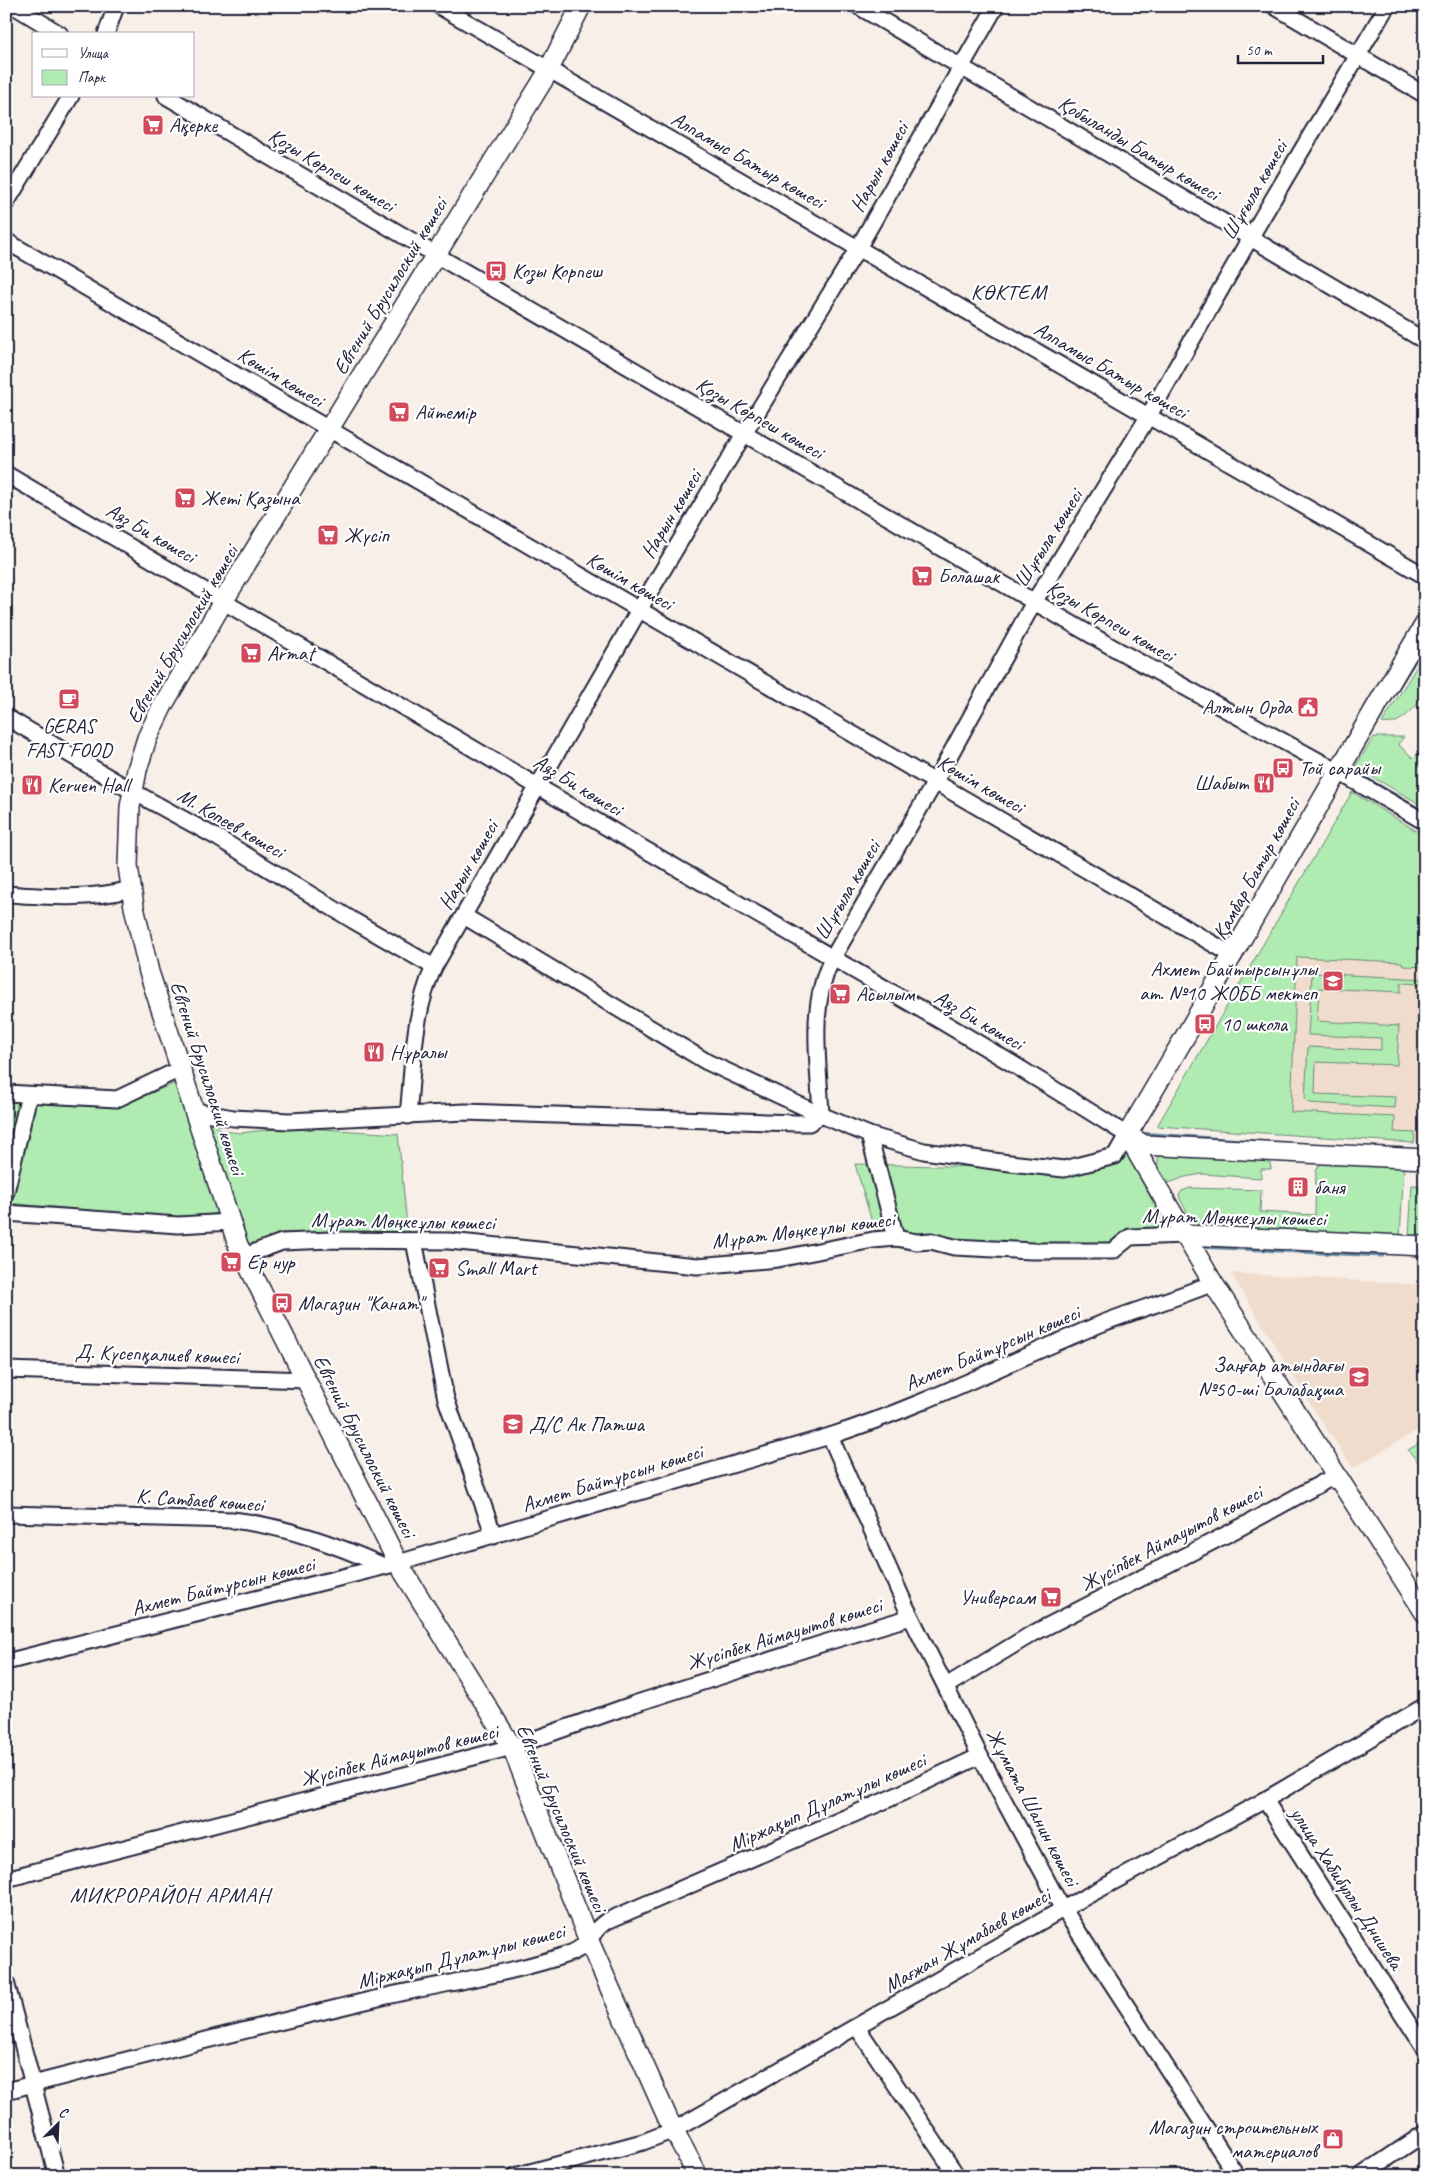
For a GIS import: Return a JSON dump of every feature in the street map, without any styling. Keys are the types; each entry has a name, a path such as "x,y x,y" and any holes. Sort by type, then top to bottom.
{"main road":[{"name":"Евгений Брусилоский көшесі","path":"581,6 549,70 224,600 163,705 151,730 137,770 132,791 128,837 131,889 149,972 231,1222 244,1256 306,1380 391,1564 512,1747 590,1941 674,2130 698,2176"},
{"name":"Қамбар Батыр көшесі","path":"1127,1135 1234,956 1337,771 1425,624"},
{"path":"1127,1135 1144,1145 1425,1159"},
{"path":"1127,1135 1213,1283 1339,1482 1425,1613"},
{"path":"1142,1162 1147,1152 1158,1146"},
{"name":"Мұрат Мөңкеұлы көшесі","path":"1185,1235 1425,1246"}],"street":[{"path":"14,6 57,32"},
{"path":"107,32 116,6"},
{"name":"Алпамыс Батыр көшесі","path":"439,6 1425,576"},
{"name":"Қобыланды Батыр көшесі","path":"858,6 1425,341"},
{"name":"Нарын көшесі","path":"408,1116 419,1013 426,984 434,967 638,610 858,248 996,6"},
{"path":"1274,6 1425,96"},
{"name":"Шұғыла көшесі","path":"821,1115 817,1010 822,985 832,959 935,782 1034,602 1148,417 1250,238 1387,6"},
{"path":"6,203 70,98"},
{"name":"Қозы Көрпеш көшесі","path":"169,98 435,255 1034,602 1425,822"},
{"name":"Көшім көшесі","path":"6,241 82,283 329,430 1234,956"},
{"name":"Аяз Би көшесі","path":"6,474 1042,1081 1127,1135"},
{"name":"М. Копеев көшесі","path":"6,717 132,791 218,838 354,921 434,967"},
{"path":"6,894 90,897 131,889"},
{"path":"464,916 707,1062 869,1135 924,1151 1064,1169 1115,1156 1127,1135"},
{"path":"6,1093 117,1099 180,1069"},
{"path":"6,1192 28,1095"},
{"path":"195,1111 233,1118 289,1121 466,1112 809,1123 821,1115"},
{"path":"869,1135 896,1238"},
{"path":"6,1213 178,1225 231,1222"},
{"name":"Мұрат Мөңкеұлы көшесі","path":"244,1256 282,1242 331,1240 449,1241 697,1266 778,1259 873,1240 896,1238 964,1247 1032,1251 1113,1251 1130,1237 1185,1235"},
{"path":"414,1241 446,1399 494,1536"},
{"name":"Ахмет Байтұрсын көшесі","path":"6,1662 494,1536 859,1427 932,1398 1104,1323 1213,1283"},
{"name":"Д. Күсепқалиев көшесі","path":"6,1370 306,1380"},
{"name":"Жұмата Шанин көшесі","path":"830,1436 911,1617 980,1756 1063,1909 1237,2176"},
{"name":"Жүсіпбек Аймауытов көшесі","path":"946,1686 1030,1635 1243,1526 1329,1479 1339,1482"},
{"name":"К. Сатбаев көшесі","path":"6,1514 233,1520 282,1528 391,1564"},
{"name":"Жүсіпбек Аймауытов көшесі","path":"6,1879 512,1747 634,1704 824,1642 911,1617"},
{"name":"Мағжан Жұмабаев көшесі","path":"515,2176 643,2142 674,2130 1063,1909 1265,1800 1425,1706"},
{"name":"Міржақып Дұлатұлы көшесі","path":"6,2091 388,1996 502,1972 571,1953 590,1941 599,1927 607,1921 892,1798 980,1756"},
{"name":"улица Хабибуллы Днишева","path":"1265,1800 1425,2049"},
{"path":"6,1982 57,2176"},
{"path":"857,2027 958,2176"},
{"path":"1361,2176 1425,2133"}],"shaded area":[{"name":"Ахмет Байтырсынұлы ат. №10 ЖОББ мектеп","path":"1352,792 1425,836 1425,1143 1157,1126"},
{"name":"Заңғар атындағы №50-ші Балабақша","path":"1231,1273 1425,1285 1425,1426 1353,1468 1314,1410"}],"green space":[{"path":"1425,653 1425,696 1406,716 1395,722 1382,723"},
{"path":"1374,737 1404,737 1398,744 1413,758 1418,753 1425,758 1425,772 1417,786 1425,791 1425,807 1355,767"},
{"name":"Ахмет Байтырсынұлы ат. №10 ЖОББ мектеп","path":"1352,792 1425,836 1425,865 1417,879 1425,884 1425,967 1403,966 1402,962 1297,957 1291,1112 1395,1117 1394,1132 1415,1133 1414,1143 1157,1126"},
{"path":"1312,973 1425,979 1425,984 1401,983 1401,992 1319,988 1317,1021 1399,1026 1397,1065 1316,1062 1315,1094 1396,1097 1395,1108 1309,1103 1305,1099 1308,1047 1381,1050 1381,1038 1308,1035"},
{"path":"178,1082 219,1213 179,1218 6,1203 6,1102 118,1107"},
{"path":"206,1118 223,1131 240,1133 292,1127 398,1134 408,1235 332,1232 279,1233 249,1248 241,1229"},
{"path":"1124,1149 1160,1215 1161,1237 1130,1237 1113,1251 896,1238 874,1229 855,1164 981,1167 1070,1176 1117,1162"},
{"path":"1161,1155 1269,1158 1271,1169 1261,1169 1261,1178 1202,1174 1185,1177 1169,1183 1158,1167 1158,1158"},
{"path":"1322,1161 1404,1164 1400,1237 1201,1228 1192,1221 1180,1199 1179,1195 1182,1191 1190,1188 1261,1190 1260,1212 1315,1215 1316,1171"},
{"path":"1412,1185 1425,1186 1425,1237 1409,1236"},
{"path":"1425,1440 1425,1470 1408,1450"}],"waterway":[{"path":"1381,716 1425,645"},
{"path":"1366,778 1425,812"},
{"path":"1419,827 1425,830"},
{"path":"1138,1133 1287,1143"},
{"path":"1199,1247 1383,1256"},
{"path":"1420,1259 1425,1259"},
{"path":"1421,1619 1425,1626"}],"place":[{"name":"Ақерке","path":"153,125"},
{"name":"Козы Корпеш","path":"496,271"},
{"name":"Айтемір","path":"399,412"},
{"name":"Жеті Қазына","path":"185,498"},
{"name":"Жүсіп","path":"328,535"},
{"name":"Болашак","path":"922,576"},
{"name":"Armat","path":"251,653"},
{"name":"GERAS FAST FOOD","path":"69,699"},
{"name":"Алтын Орда","path":"1308,707"},
{"name":"Той сарайы","path":"1283,768"},
{"name":"Шабыт","path":"1264,783"},
{"name":"Keruen Hall","path":"32,785"},
{"name":"Ахмет Байтырсынұлы ат. №10 ЖОББ мектеп","path":"1333,981"},
{"name":"Асылым","path":"840,994"},
{"name":"10 школа","path":"1205,1024"},
{"name":"Нұралы","path":"374,1052"},
{"name":"баня","path":"1298,1187"},
{"name":"Ер нур","path":"231,1262"},
{"name":"Small Mart","path":"439,1268"},
{"name":"Магазин \"Канат\"","path":"282,1303"},
{"name":"Заңғар атындағы №50-ші Балабақша","path":"1359,1377"},
{"name":"Д/С Ак Патша","path":"513,1424"},
{"name":"Универсам","path":"1051,1597"},
{"name":"Магазин строительных материалов","path":"1333,2139"}],"district":[{"name":"КӨКТЕМ","path":"1009,291"},
{"name":"МИКРОРАЙОН АРМАН","path":"170,1894"}]}
